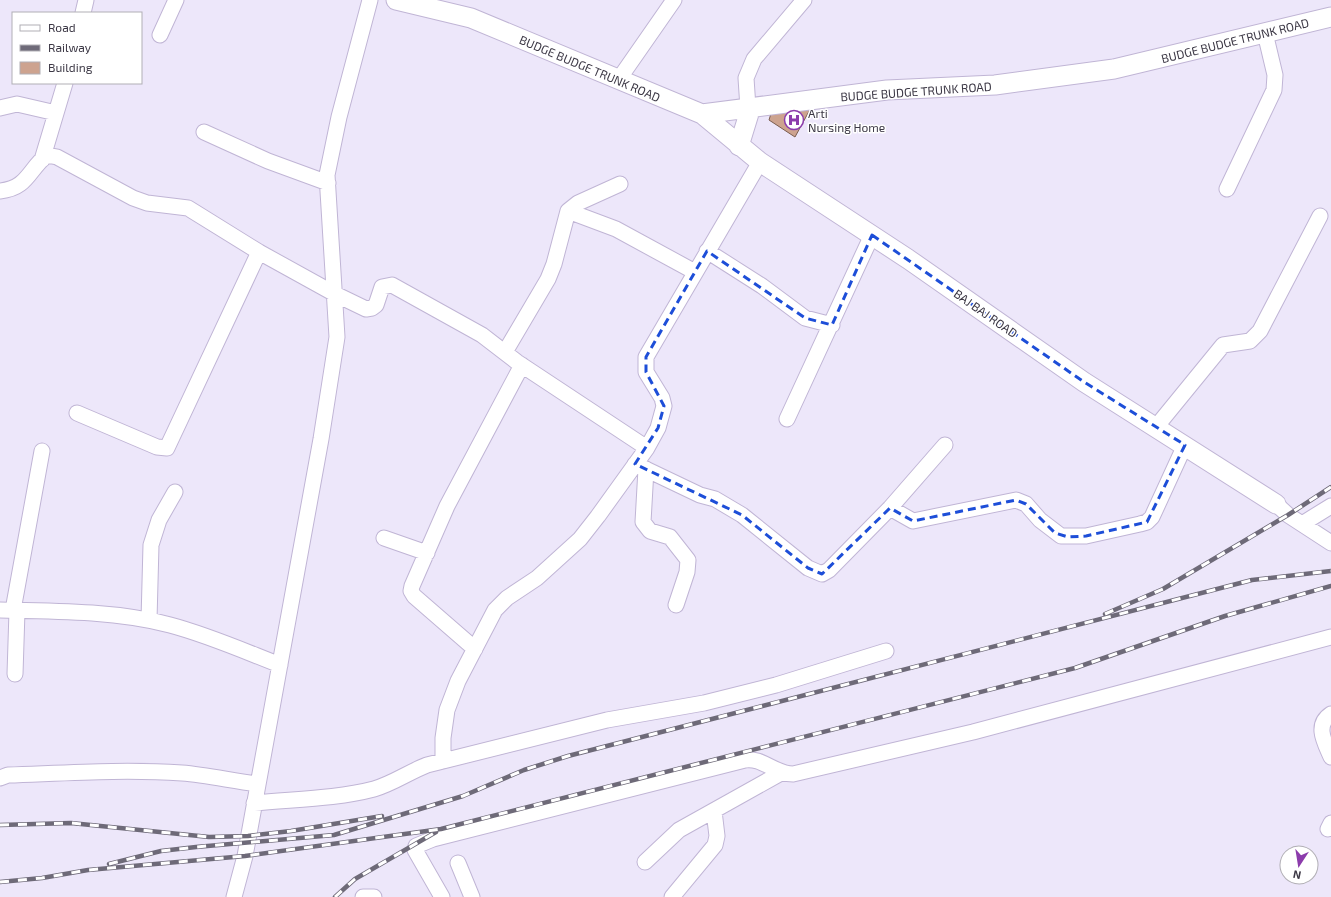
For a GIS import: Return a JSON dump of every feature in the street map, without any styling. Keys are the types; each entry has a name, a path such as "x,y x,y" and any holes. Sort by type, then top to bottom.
{"main road":[{"name":"BUDGE BUDGE TRUNK ROAD","path":"396,0 419,3 471,18 702,114 887,90 995,85 1114,70 1331,17"},
{"path":"739,146 749,108"},
{"name":"BAJ BAJ ROAD","path":"702,114 760,162 872,235 1084,382 1276,504"}],"street":[{"path":"83,12 86,0"},
{"path":"160,35 176,0"},
{"path":"234,897 245,856 321,439 337,337 327,175 339,117 370,0"},
{"path":"620,79 674,0"},
{"path":"749,108 746,78 754,59 804,0"},
{"path":"1227,189 1274,90 1275,75 1265,33"},
{"path":"42,160 65,84"},
{"path":"0,108 17,104 56,113"},
{"path":"204,132 268,161 328,183"},
{"path":"0,190 10,190 19,186 47,156 57,157 133,198 147,203 188,208 259,252 335,294 366,308 372,308 376,305 382,287 392,285 456,319 482,335 522,365 647,448"},
{"path":"443,761 443,738 447,710 458,680 495,610 507,598 537,578 580,539 640,467 647,448 658,428 664,406 662,398 646,372 646,357 760,162"},
{"path":"505,352 548,279 556,258 568,211 578,203 620,184"},
{"path":"568,211 616,229 695,272"},
{"path":"1156,427 1223,345 1250,341 1260,331 1320,216"},
{"path":"787,419 832,325 872,235"},
{"path":"707,251 762,286 800,314 811,320 832,325"},
{"path":"77,412 157,447 167,448 259,252"},
{"path":"475,649 411,592 412,586 447,506 522,365"},
{"path":"640,467 715,500 742,515 808,568 822,574 828,570 890,508 945,446"},
{"path":"890,508 913,520 1016,500 1026,504 1055,533 1068,537 1086,536 1147,522 1152,517 1185,446"},
{"path":"15,674 10,610 42,451"},
{"path":"640,467 643,522 650,531 670,538 688,560 687,572 676,605"},
{"path":"148,620 151,544 159,520 175,492"},
{"path":"1276,504 1302,524 1331,543"},
{"path":"1302,524 1331,506"},
{"path":"384,538 427,554"},
{"path":"10,610 63,611 148,620 188,630 280,665"},
{"path":"442,897 415,850 416,846 433,839 745,760 757,760 781,773 793,774 973,732 1331,637"},
{"path":"254,803 340,795 373,789 389,784 405,774 427,764 607,720 704,703 776,685 886,652"},
{"path":"1331,714 1325,719 1322,730 1322,738 1331,757"},
{"path":"0,778 8,776 60,773 148,771 184,773 258,784"},
{"path":"645,862 680,830 781,773"},
{"path":"672,897 715,845 717,836 714,810"},
{"path":"458,863 472,897"},
{"path":"363,897 374,897"}],"highlighted area":[{"path":"872,235 1084,382 1185,445 1147,522 1086,536 1068,537 1055,533 1026,504 1016,500 913,521 890,508 822,574 808,568 742,515 635,464 658,428 664,406 646,372 646,357 707,251 805,318 832,325"}],"building":[{"path":"813,104 795,137 769,120 773,107"}],"railway":[{"path":"1105,614 1163,589 1288,515 1331,487"},
{"path":"109,864 161,851 334,835 463,796 524,770 568,756 1252,580 1331,571"},
{"path":"0,882 42,878 88,870 245,856 441,829 1075,668 1225,616 1331,586"},
{"path":"0,825 71,823 209,837 248,836 291,831 382,816"},
{"path":"335,897 355,879 436,832"}],"place":[{"name":"Arti Nursing Home","path":"794,120"}]}
